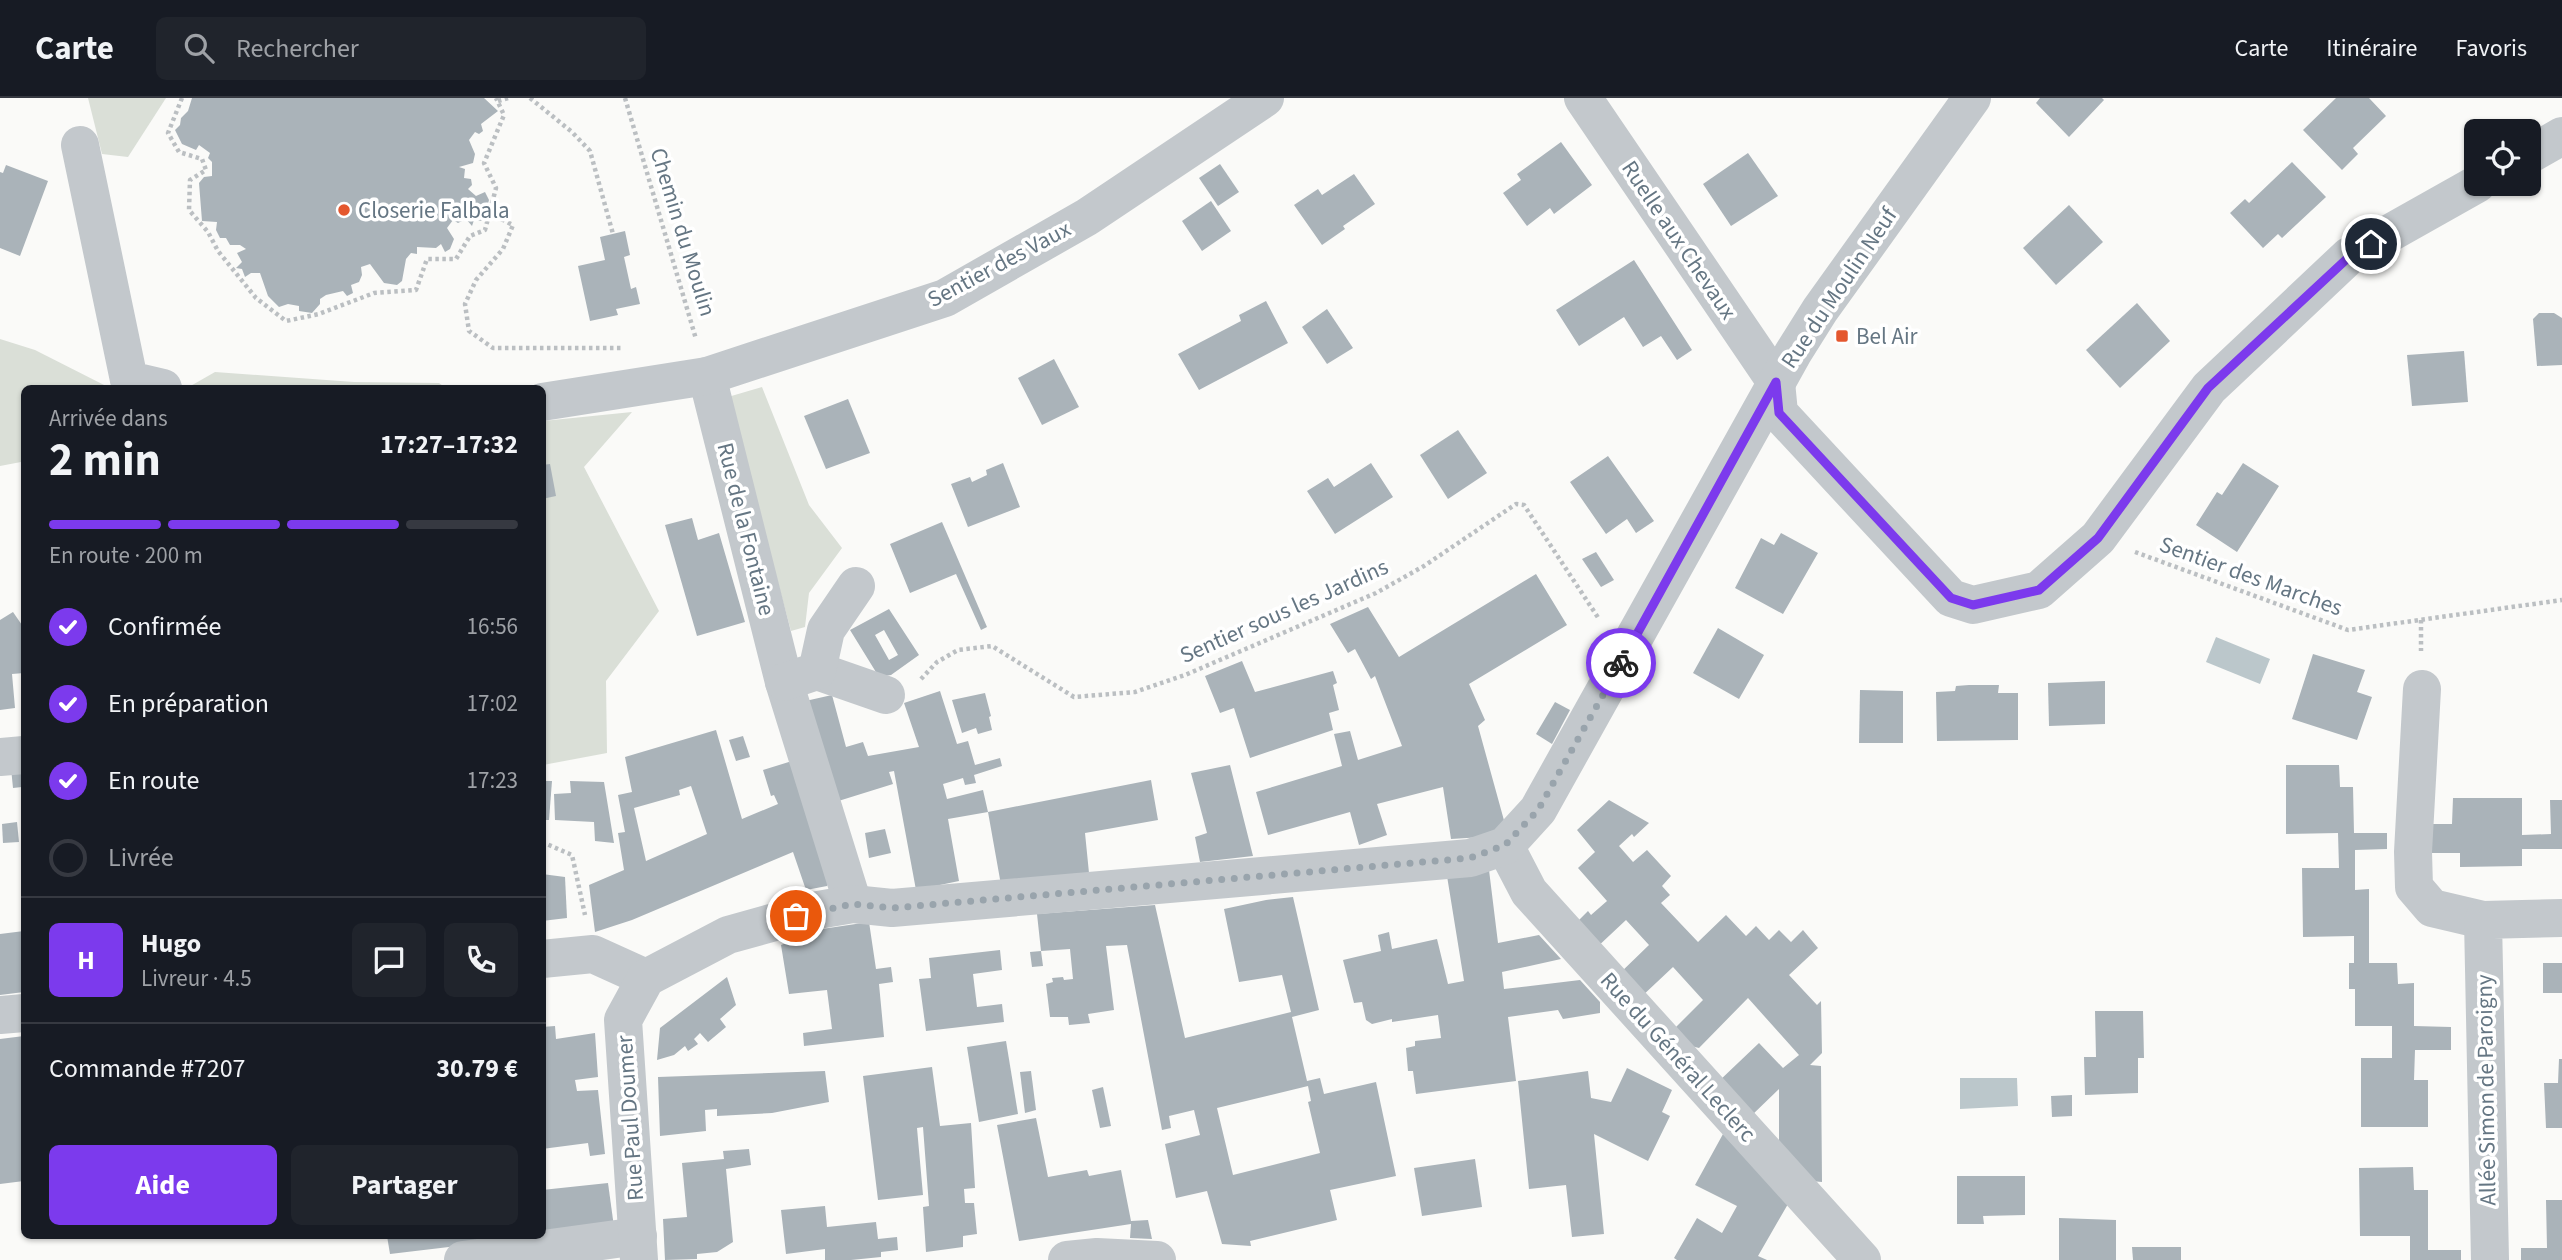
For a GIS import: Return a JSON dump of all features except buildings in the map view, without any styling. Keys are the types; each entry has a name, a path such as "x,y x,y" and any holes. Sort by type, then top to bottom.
{"street":[{"name":"Sentier des Vaux","path":"546,401 707,376 945,298 1087,218 1265,98"},
{"name":"Ruelle aux Chevaux","path":"1583,98 1776,382"},
{"name":"Rue du Moulin Neuf","path":"1505,845 1538,810 1776,382 1820,310 1972,98"},
{"path":"2541,148 2562,136"},
{"path":"80,145 129,380 150,385"},
{"path":"1776,382 1779,413 1951,598 1973,605 2039,590 2098,538 2208,388 2339,265 2350,256 2464,191"},
{"name":"Rue de la Fontaine","path":"707,376 800,676 853,904"},
{"name":"Rue de la Fontaine","path":"800,676 826,630 856,586"},
{"path":"800,676 886,695"},
{"path":"2422,689 2413,852 2414,887 2432,908 2483,920 2562,918"},
{"path":"0,757 21,755"},
{"path":"546,959 593,954 646,978 728,934 818,910 853,904 892,908 1429,862 1470,858 1505,845"},
{"name":"Rue du Général Leclerc","path":"1505,845 1529,892 1862,1260"},
{"name":"Allée Simon de Paroigny","path":"2483,920 2490,1260"},
{"name":"Rue Paul Doumer","path":"639,1248 623,1020 646,978"},
{"path":"0,1015 21,1013"},
{"path":"463,1260 639,1248"},
{"path":"1067,1260 1097,1257 1157,1260"}],"path":[{"path":"183,98 168,133 179,152 202,159 205,170 190,180 190,211 256,298 286,321 319,314 374,293 416,289 427,259 456,259 470,236 485,230 496,188 484,163 504,115 497,99 508,98"},
{"path":"530,98 572,132 590,151 612,234"},
{"name":"Chemin du Moulin","path":"625,98 707,376"},
{"path":"489,213 513,225 503,249 476,280 466,304 469,331 493,348 623,347 633,388"},
{"name":"Sentier sous les Jardins","path":"886,695 914,686 937,662 958,650 992,646 1074,697 1135,692 1185,675 1376,593 1424,566 1516,504 1524,505 1624,657"},
{"name":"Sentier des Marches","path":"2098,538 2348,630 2562,600"},
{"path":"546,844 572,855 593,954"}],"shaded area":[{"path":"88,98 166,98 128,157 102,154"},
{"path":"0,339 35,350 104,385 21,385 21,462 0,466"},
{"path":"215,372 442,385 192,385"},
{"path":"762,387 809,505 842,548 809,593 805,627 791,631 728,397"},
{"path":"632,412 584,467 659,611 606,681 607,753 546,764 546,421"},
{"path":"2216,637 2270,659 2260,684 2206,662"},
{"path":"1960,1078 2017,1078 2018,1106 1960,1109"}],"way so far":[{"path":"796,916 853,904 892,908 1470,858 1505,845 1538,810 1621,663"}],"place":[{"name":"Closerie Falbala","path":"344,210"},
{"name":"Bel Air","path":"1842,336"}],"route":[{"path":"1621,663 1776,382 1779,413 1951,598 1973,605 2039,590 2098,538 2208,388 2350,256 2371,244"}]}
